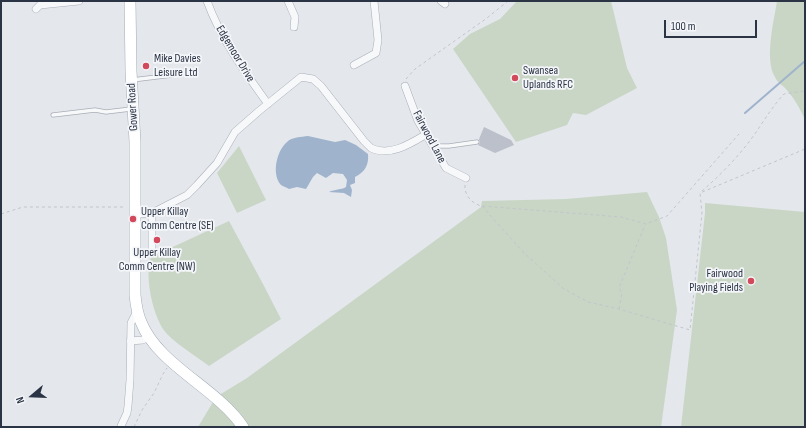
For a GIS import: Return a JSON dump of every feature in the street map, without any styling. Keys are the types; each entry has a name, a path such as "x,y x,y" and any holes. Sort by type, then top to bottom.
{"main road":[{"name":"Gower Road","path":"130,1 135,142 135,295 137,311 141,324 148,336 163,354 216,397 243,427"}],"street":[{"name":"Edgemoor Drive","path":"207,1 217,26 226,42 238,62 268,104"},
{"path":"288,1 296,17 294,27"},
{"path":"354,65 376,53 378,40 374,1"},
{"path":"36,9 40,5 78,4"},
{"path":"135,210 152,213 187,195 217,163 236,132 301,77 313,80 321,86 364,142 371,148 381,151 395,149 411,144 425,135"},
{"name":"Fairwood Lane","path":"405,86 418,121 446,168 466,178"},
{"path":"152,213 152,247"},
{"path":"122,427 128,406 131,323 137,311"},
{"path":"130,341 143,340 148,336"}],"lane":[{"path":"132,80 173,75"},
{"path":"53,115 95,110 106,112 133,109"},
{"path":"433,146 449,146 476,142"}],"path":[{"path":"405,86 406,78 415,69 487,18 508,1"},
{"path":"700,193 746,146 775,104 784,94 805,91"},
{"path":"466,178 464,188 475,205 621,217 646,224 666,216 739,134"},
{"path":"700,193 805,149"},
{"path":"482,206 523,252 564,289 588,302 619,309 690,330 702,213 700,193"},
{"path":"1,214 20,208 135,210"},
{"path":"619,309 622,293 619,288 646,224"},
{"path":"134,427 142,410 154,393 163,374 172,362"}],"green space":[{"path":"517,1 611,1 627,68 637,88 586,115 573,113 567,125 516,142 453,49 470,34 500,19"},
{"path":"777,1 805,1 805,120 794,99 777,80 772,69 770,50"},
{"path":"239,146 266,200 237,213 217,173"},
{"path":"647,192 659,217 666,238 677,310 661,427 198,427 216,397 247,378 481,207 482,201 566,199"},
{"name":"Fairwood Playing Fields","path":"705,203 805,212 805,427 681,427"},
{"path":"229,221 281,319 209,366 177,343 162,327 151,297 149,286 149,265 151,257"}],"water":[{"path":"308,136 335,142 345,140 356,145 368,154 366,168 355,177 355,183 350,185 352,190 351,197 344,193 329,192 346,187 347,180 343,174 333,173 326,178 317,173 306,189 297,187 289,189 281,185 276,175 276,162 280,151 291,139"}],"building":[{"path":"484,127 511,140 514,145 495,153 478,145 480,143 479,139"}],"waterway":[{"path":"745,113 805,61"}],"place":[{"name":"Mike Davies Leisure Ltd","path":"146,66"},
{"name":"Swansea Uplands RFC","path":"515,78"},
{"name":"Upper Killay Comm Centre (SE)","path":"133,219"},
{"name":"Upper Killay Comm Centre (NW)","path":"157,240"},
{"name":"Fairwood Playing Fields","path":"751,281"}]}
